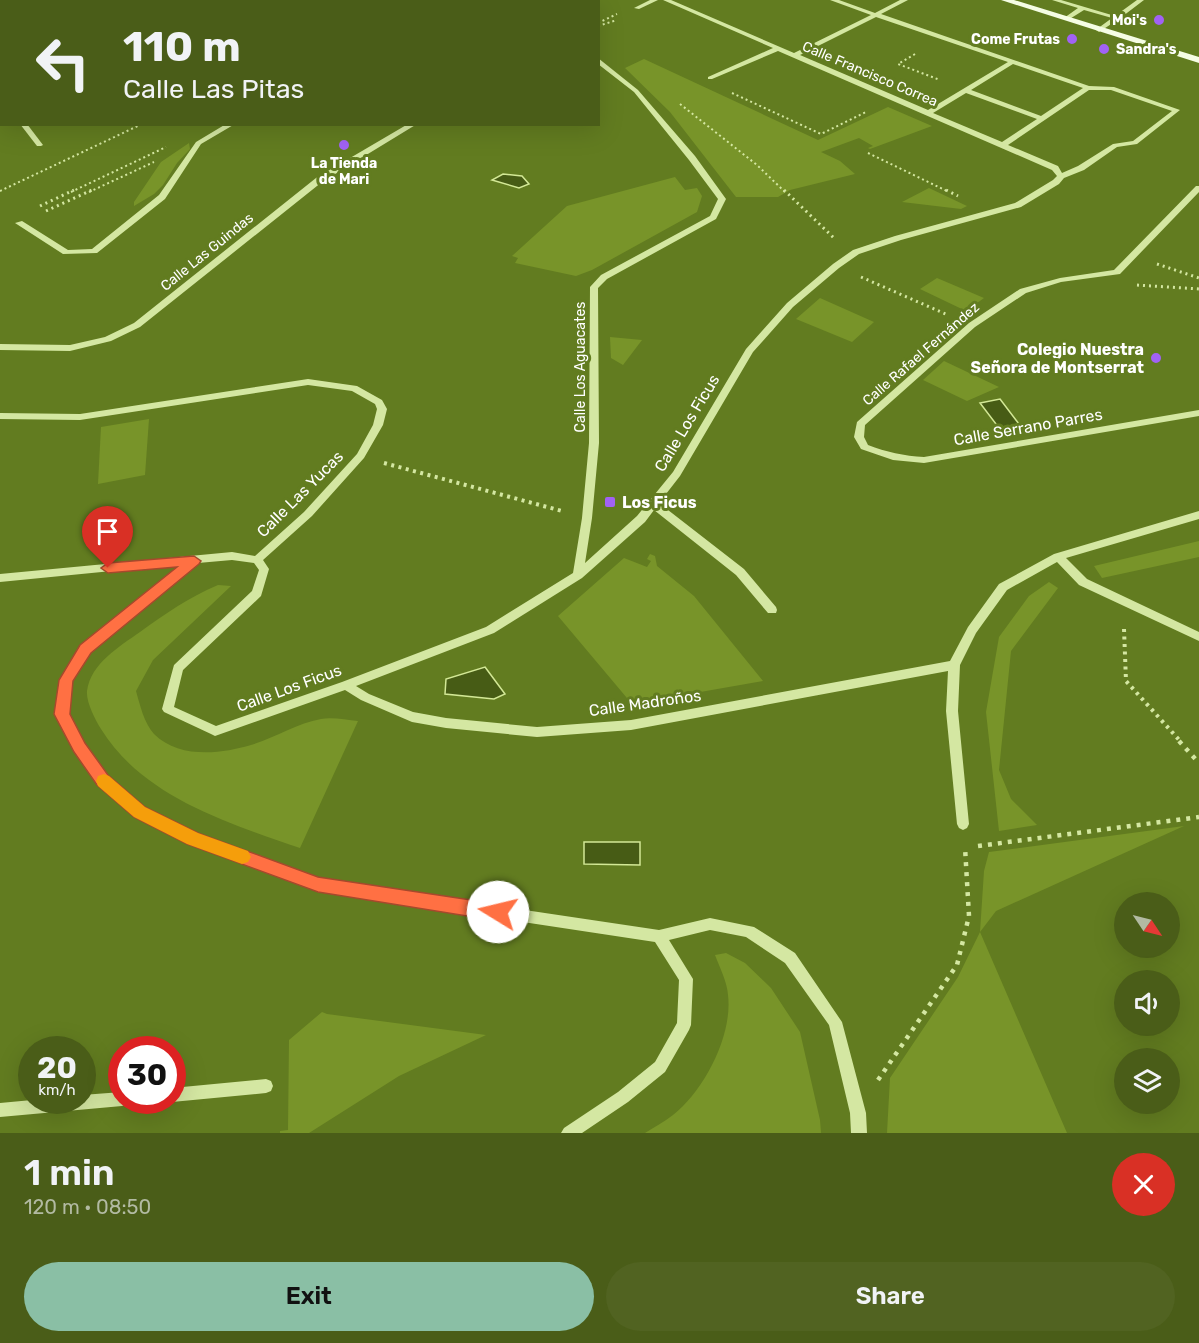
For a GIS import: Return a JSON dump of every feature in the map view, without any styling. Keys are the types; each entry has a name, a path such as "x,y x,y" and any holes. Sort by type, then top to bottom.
{"main road":[{"path":"1005,0 1199,60"}],"street":[{"path":"637,8 655,0"},
{"name":"Calle Francisco Correa","path":"666,0 1055,168 1061,176"},
{"path":"833,0 1089,88"},
{"path":"795,55 905,0"},
{"path":"1055,0 1117,18"},
{"path":"1099,30 1141,0"},
{"path":"1066,20 1083,8"},
{"path":"710,78 779,48"},
{"name":"Calle Los Aguacates","path":"578,575 587,518 594,443 594,287 604,277 713,217 722,200 692,158 636,91 600,62"},
{"path":"928,113 1013,62"},
{"path":"1002,145 1089,88"},
{"name":"Calle Los Ficus","path":"168,709 215,732 490,630 578,575 641,519 677,474 749,351 790,305 836,266 856,252 1018,205 1056,182 1061,176 1081,168 1115,145 1135,143 1177,110 1112,88 1089,88"},
{"path":"965,90 1042,118"},
{"path":"25,126 39,145"},
{"path":"19,223 66,252 94,251 162,197 198,143 228,126"},
{"name":"Calle Las Guindas","path":"0,347 70,348 108,339 137,325 319,180 411,126"},
{"name":"Calle Rafael Fernández","path":"864,447 860,437 860,424 972,325 1023,291 1060,280 1117,273 1197,192"},
{"name":"Calle Las Yucas","path":"0,416 80,417 308,382 354,388 379,402 382,409 378,425 361,456 308,514 257,560 264,569 257,593 178,668 168,709"},
{"name":"Calle Serrano Parres","path":"864,447 901,460 924,460 1199,413"},
{"path":"653,504 740,572 772,610"},
{"path":"963,824 952,711 954,665 972,630 1003,587 1058,557 1199,515"},
{"path":"0,578 232,556 257,560"},
{"path":"1058,557 1083,582 1199,637"},
{"path":"194,561 86,649 66,680 62,714 79,748 103,780 140,812 192,838 318,885 659,936 710,924 749,931 790,958 835,1022 858,1113 859,1133"},
{"name":"Calle Madroños","path":"346,685 365,697 412,717 446,723 537,732 631,725 954,665"},
{"path":"569,1133 622,1097 660,1067 684,1025 686,980 659,936"},
{"path":"186,1094 266,1086"},
{"path":"0,1110 108,1100"}],"path":[{"path":"600,24 617,14"},
{"path":"600,25 606,25"},
{"path":"942,38 898,63 965,90"},
{"path":"710,78 704,81 821,134 895,98"},
{"path":"674,99 757,165 841,245"},
{"path":"0,191 138,126"},
{"path":"31,210 167,147"},
{"path":"868,153 965,200"},
{"path":"60,158 74,158"},
{"path":"19,223 152,164"},
{"path":"836,266 972,325"},
{"path":"1185,273 1199,278"},
{"path":"1100,275 1116,284 1199,289"},
{"path":"384,463 546,507"},
{"path":"1123,601 1126,681 1199,763"},
{"path":"878,1081 957,965 969,916 965,847 1199,817"}],"shaded area":[{"path":"644,59 818,140 888,107 932,126 870,149 868,148 873,146 859,138 821,152 840,161 855,174 790,190 778,197 736,197 670,112 625,68"},
{"path":"189,143 190,149 177,163 163,185 154,194 134,206 134,202 161,162"},
{"path":"503,174 522,176 529,184 519,188 492,180"},
{"path":"675,177 685,190 697,188 702,196 697,212 592,270 576,276 515,263 518,258 512,256 567,206"},
{"path":"929,188 967,206 961,209 902,202"},
{"path":"937,278 984,298 966,311 920,289"},
{"path":"820,298 874,322 852,342 796,319"},
{"path":"610,337 642,340 623,365 611,358"},
{"path":"944,361 999,387 967,401 923,380"},
{"path":"1000,399 1019,424 999,428 980,403"},
{"path":"149,419 145,475 98,484 101,427"},
{"path":"1199,541 1199,557 1102,578 1094,566"},
{"path":"650,554 655,556 657,566 694,596 763,681 632,704 558,616 624,558 647,567 651,561 647,559"},
{"path":"1049,582 1058,588 1011,651 999,770 1011,799 1037,825 999,831 986,712 999,637 1029,596"},
{"path":"218,585 231,586 153,660 136,691 141,708 151,730 164,742 175,748 201,752 227,751 251,745 321,719 358,721 300,848 216,817 163,790 119,753 101,729 89,705 87,691 90,681 94,672 107,657 178,606"},
{"path":"485,667 505,694 494,699 445,694 446,679"},
{"path":"1184,826 996,911 980,932 984,871 989,852"},
{"path":"584,842 640,842 640,865 584,864"},
{"path":"980,932 1067,1133 887,1133 890,1078 958,977"},
{"path":"726,953 745,963 771,988 800,1032 821,1133 645,1133 670,1118 684,1105 714,1061 726,1027 728,1011 726,985 715,955"},
{"path":"322,1012 486,1035 399,1076 309,1133 280,1133 280,1131 288,1130 289,1040"}],"slow traffic":[{"path":"104,781 140,812 192,838 242,857"}],"place":[{"name":"Moi's","path":"1159,20"},
{"name":"Come Frutas","path":"1072,39"},
{"name":"Sandra's","path":"1104,49"},
{"name":"La Tienda de Mari","path":"344,145"},
{"name":"Colegio Nuestra Señora de Montserrat","path":"1156,358"},
{"name":"Los Ficus","path":"610,502"}],"route":[{"path":"108,568 194,561 86,649 66,680 62,714 79,748 103,780 140,812 192,838 318,885 498,912"}]}
